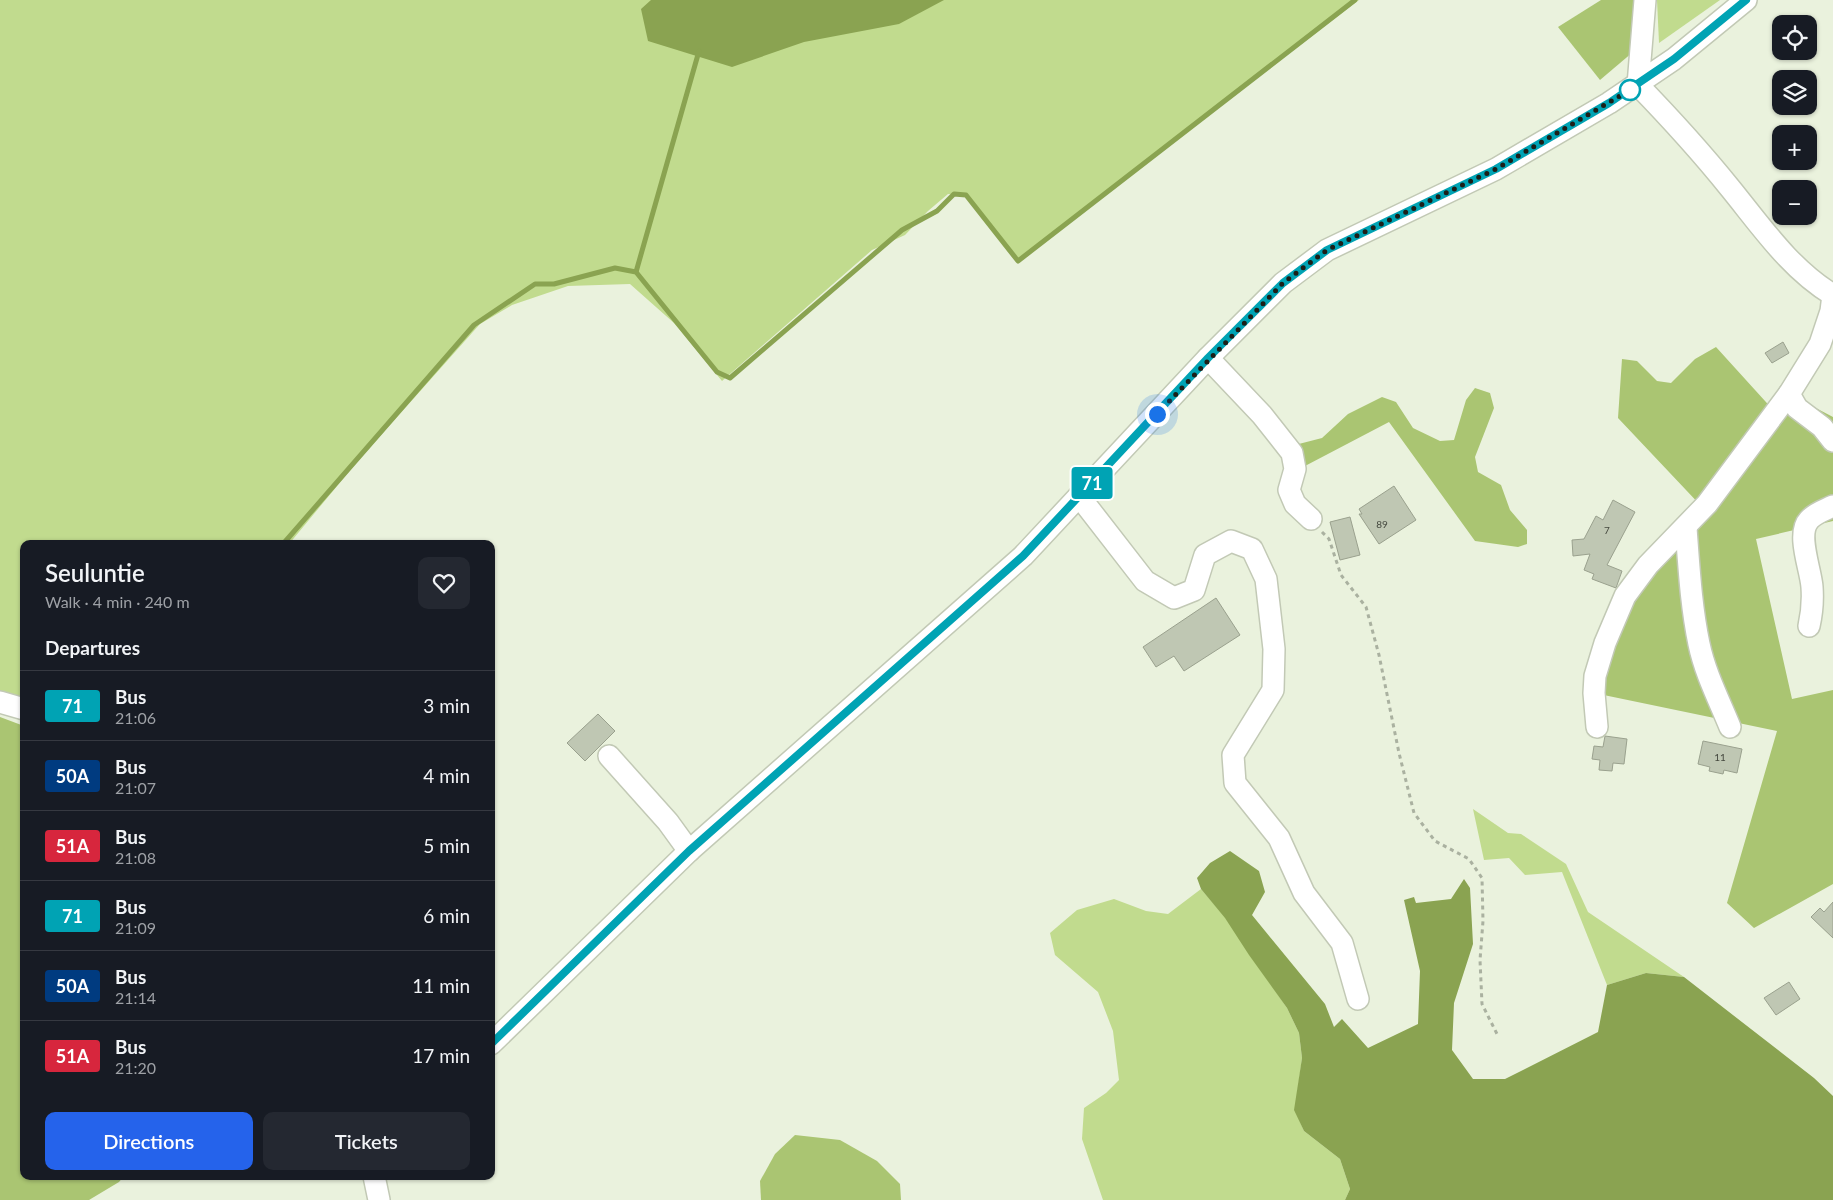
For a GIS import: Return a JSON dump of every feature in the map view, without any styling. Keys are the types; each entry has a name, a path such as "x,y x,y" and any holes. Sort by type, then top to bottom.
{"street":[{"path":"1597,727 1594,693 1595,676 1605,643 1625,596 1648,565 1686,528 1707,504 1789,394 1820,344 1831,311 1833,295 1801,271 1781,252 1674,122 1638,85 1645,0"},
{"path":"495,1040 689,851 1023,556 1208,358 1283,283 1327,250 1496,169 1638,85 1674,59 1746,0"},
{"path":"1208,358 1262,415 1292,452 1295,469 1289,490 1295,504 1311,520"},
{"path":"1789,394 1797,408 1822,427 1833,441"},
{"path":"1079,496 1145,582 1174,598 1194,590 1205,555 1231,541 1252,549 1266,579 1274,649 1273,690 1234,755 1235,783 1279,838 1304,893 1342,943 1358,999"},
{"path":"1809,626 1813,608 1812,586 1804,531 1809,520 1821,511 1833,506"},
{"path":"1686,528 1688,568 1699,645 1730,727"},
{"path":"0,702 20,708"},
{"path":"609,756 668,822 689,851"},
{"path":"375,1180 379,1200"}],"path":[{"path":"1311,520 1330,539 1341,574 1366,607 1379,655 1399,753 1414,813 1435,841 1469,859 1482,878 1483,921 1480,960 1482,1004 1497,1034"}],"shaded area":[{"path":"0,0 1359,0 1018,261 966,195 948,194 905,235 872,250 722,381 674,323 630,284 568,286 512,305 480,324 357,462 292,540 20,540 20,707 0,700"},
{"path":"651,0 944,0 899,24 804,42 732,67 648,41 641,9"},
{"path":"1601,0 1634,0 1633,52 1600,80 1558,27"},
{"path":"1657,0 1720,0 1659,43"},
{"path":"1716,347 1775,412 1789,394 1833,417 1833,521 1756,539 1792,699 1833,690 1833,884 1754,928 1727,903 1777,731 1594,693 1625,596 1703,508 1618,418 1622,359 1637,361 1657,381 1671,383 1695,359"},
{"path":"1475,388 1490,393 1494,408 1475,457 1478,472 1501,485 1510,510 1527,530 1527,544 1518,547 1475,541 1389,422 1305,466 1291,446 1322,438 1348,414 1382,397 1396,402 1413,428 1440,441 1454,440 1466,400"},
{"path":"0,717 20,724 20,1180 121,1180 89,1200 0,1200"},
{"path":"1473,809 1508,833 1521,834 1566,864 1588,912 1684,977 1646,973 1607,985 1562,872 1525,875 1509,858 1484,860"},
{"path":"1230,851 1259,871 1265,892 1252,915 1325,1004 1334,1027 1342,1019 1368,1048 1418,1024 1420,971 1404,900 1414,897 1416,903 1451,899 1464,879 1470,888 1473,944 1454,1003 1452,1050 1473,1079 1505,1079 1598,1032 1607,985 1646,973 1684,977 1814,1078 1833,1096 1833,1200 1345,1200 1350,1189 1340,1159 1304,1131 1294,1110 1302,1058 1299,1033 1287,1008 1225,918 1201,889 1197,878 1210,863"},
{"path":"1201,889 1225,917 1287,1008 1299,1033 1302,1058 1295,1110 1304,1131 1340,1159 1350,1189 1345,1200 1103,1200 1082,1139 1084,1108 1106,1093 1119,1080 1113,1031 1098,992 1055,955 1050,933 1077,910 1114,899 1146,911 1168,914"},
{"path":"795,1135 840,1140 877,1161 900,1184 901,1200 761,1200 760,1181 775,1154"}],"building":[{"path":"1783,342 1789,353 1772,363 1765,353"},
{"path":"1394,486 1416,520 1379,544 1359,514 1362,514 1359,509"},
{"path":"1613,500 1635,512 1607,565 1622,571 1616,588 1592,579 1594,574 1584,570 1590,554 1573,556 1572,540 1584,539 1596,516 1603,520"},
{"path":"1350,517 1360,555 1340,560 1330,522"},
{"path":"1216,598 1240,635 1184,671 1174,656 1156,667 1143,647"},
{"path":"598,714 615,731 585,761 567,743"},
{"path":"1605,736 1627,739 1624,764 1613,763 1612,771 1599,770 1600,760 1592,759 1594,746 1603,747"},
{"path":"1703,741 1742,749 1737,773 1724,770 1723,774 1709,771 1710,767 1698,764"},
{"path":"1833,902 1833,938 1811,917 1820,908 1824,912"},
{"path":"1789,982 1800,999 1776,1015 1764,998"}],"waterway":[{"path":"286,540 474,325 535,284 554,284 615,268 636,272 717,372 730,378 902,230 937,211 954,194 966,195 1018,261 1355,0"},
{"path":"636,272 699,51"}],"bus line":[{"name":"71","path":"495,1040 689,851 1023,556 1208,358 1283,283 1327,250 1496,169 1609,103 1674,59 1746,0"}],"route":[{"path":"1157,414 1208,358 1283,283 1327,250 1496,169 1630,90"}]}
